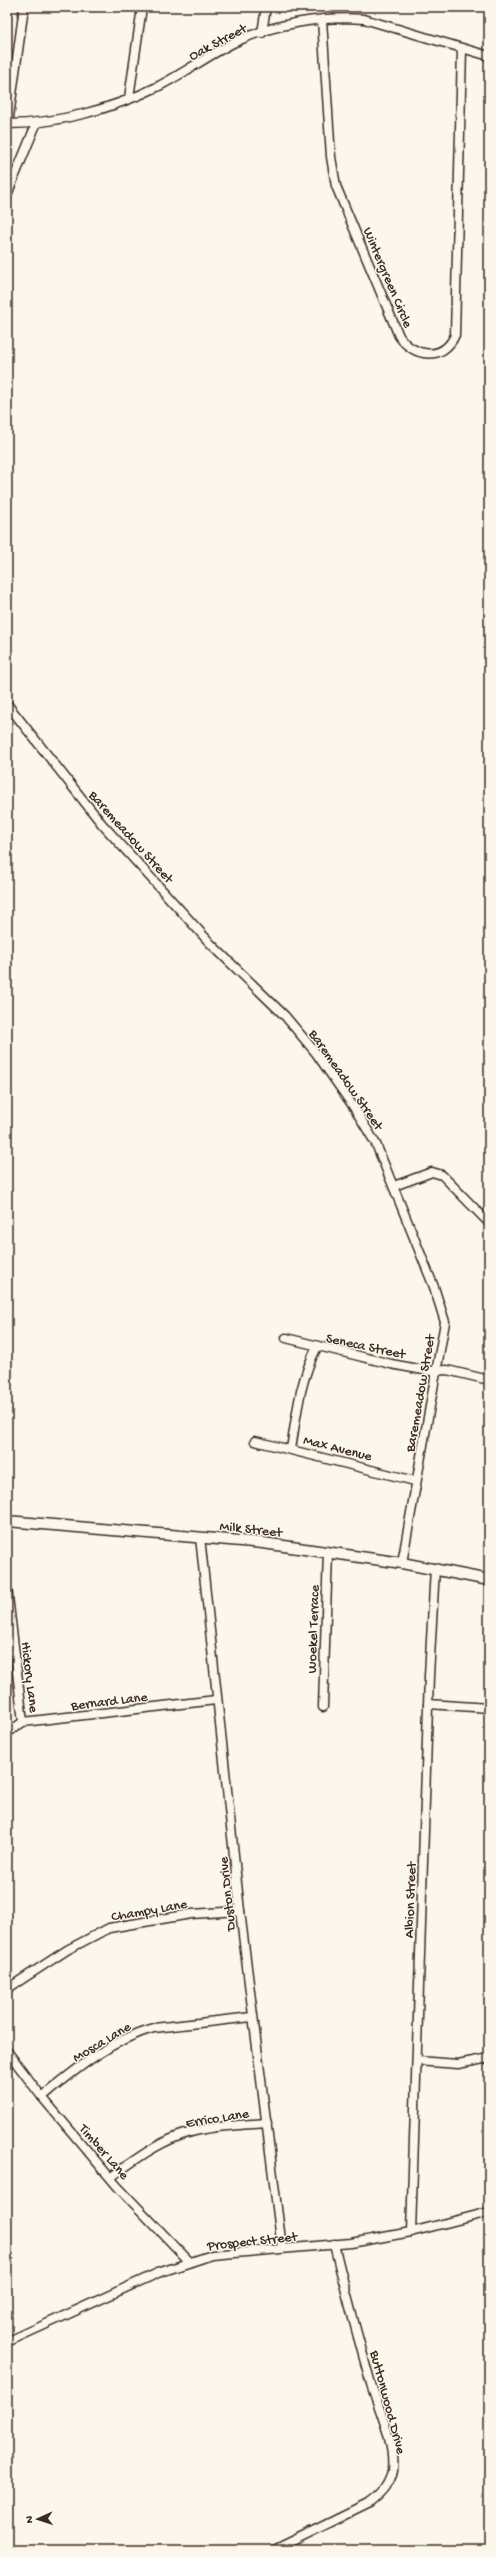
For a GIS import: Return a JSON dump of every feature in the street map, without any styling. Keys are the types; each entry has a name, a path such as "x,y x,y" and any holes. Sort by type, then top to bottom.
{"street":[{"path":"8,124 24,7"},
{"path":"129,98 142,7"},
{"path":"262,33 266,7"},
{"name":"Oak Street","path":"8,124 37,122 87,111 129,98 167,82 233,43 262,33 322,20 342,18 364,19 489,56"},
{"name":"Wintergreen Circle","path":"322,20 330,157 336,186 399,336 411,350 427,354 440,352 446,348 455,335 462,49"},
{"path":"7,195 37,122"},
{"name":"Baremeadow Street","path":"7,704 102,824 211,944 285,1016 316,1052 363,1122 394,1186 443,1311 444,1334 415,1481 402,1563"},
{"path":"394,1186 432,1172 442,1175 489,1223"},
{"name":"Seneca Street","path":"286,1338 317,1347 399,1365 437,1371 447,1370 489,1380"},
{"path":"291,1449 302,1381 317,1347"},
{"name":"Max Avenue","path":"255,1441 415,1481"},
{"name":"Milk Street","path":"7,1521 200,1537 328,1552 435,1568 489,1580"},
{"name":"Duston Drive","path":"200,1537 216,1700 252,2017 267,2123 282,2248"},
{"name":"Woekel Terrace","path":"323,1707 328,1552"},
{"name":"Albion Street","path":"411,2232 428,1704 435,1568"},
{"name":"Hickory Lane","path":"7,1588 24,1722"},
{"name":"Bernard Lane","path":"7,1733 24,1722 216,1700"},
{"path":"428,1704 489,1708"},
{"name":"Champy Lane","path":"7,1989 67,1950 108,1928 191,1914 240,1911"},
{"name":"Mosca Lane","path":"42,2097 106,2050 139,2032 154,2028 252,2017"},
{"name":"Timber Lane","path":"7,2051 42,2097 110,2177 190,2262"},
{"path":"416,2061 458,2064 489,2058"},
{"name":"Errico Lane","path":"110,2177 158,2145 179,2136 200,2130 267,2123"},
{"name":"Prospect Street","path":"7,2342 158,2272 190,2262 235,2252 334,2244 411,2232 487,2215"},
{"name":"Buttonwood Drive","path":"274,2550 368,2504 380,2494 389,2482 392,2469 391,2454 385,2429 345,2292 334,2244"}]}
